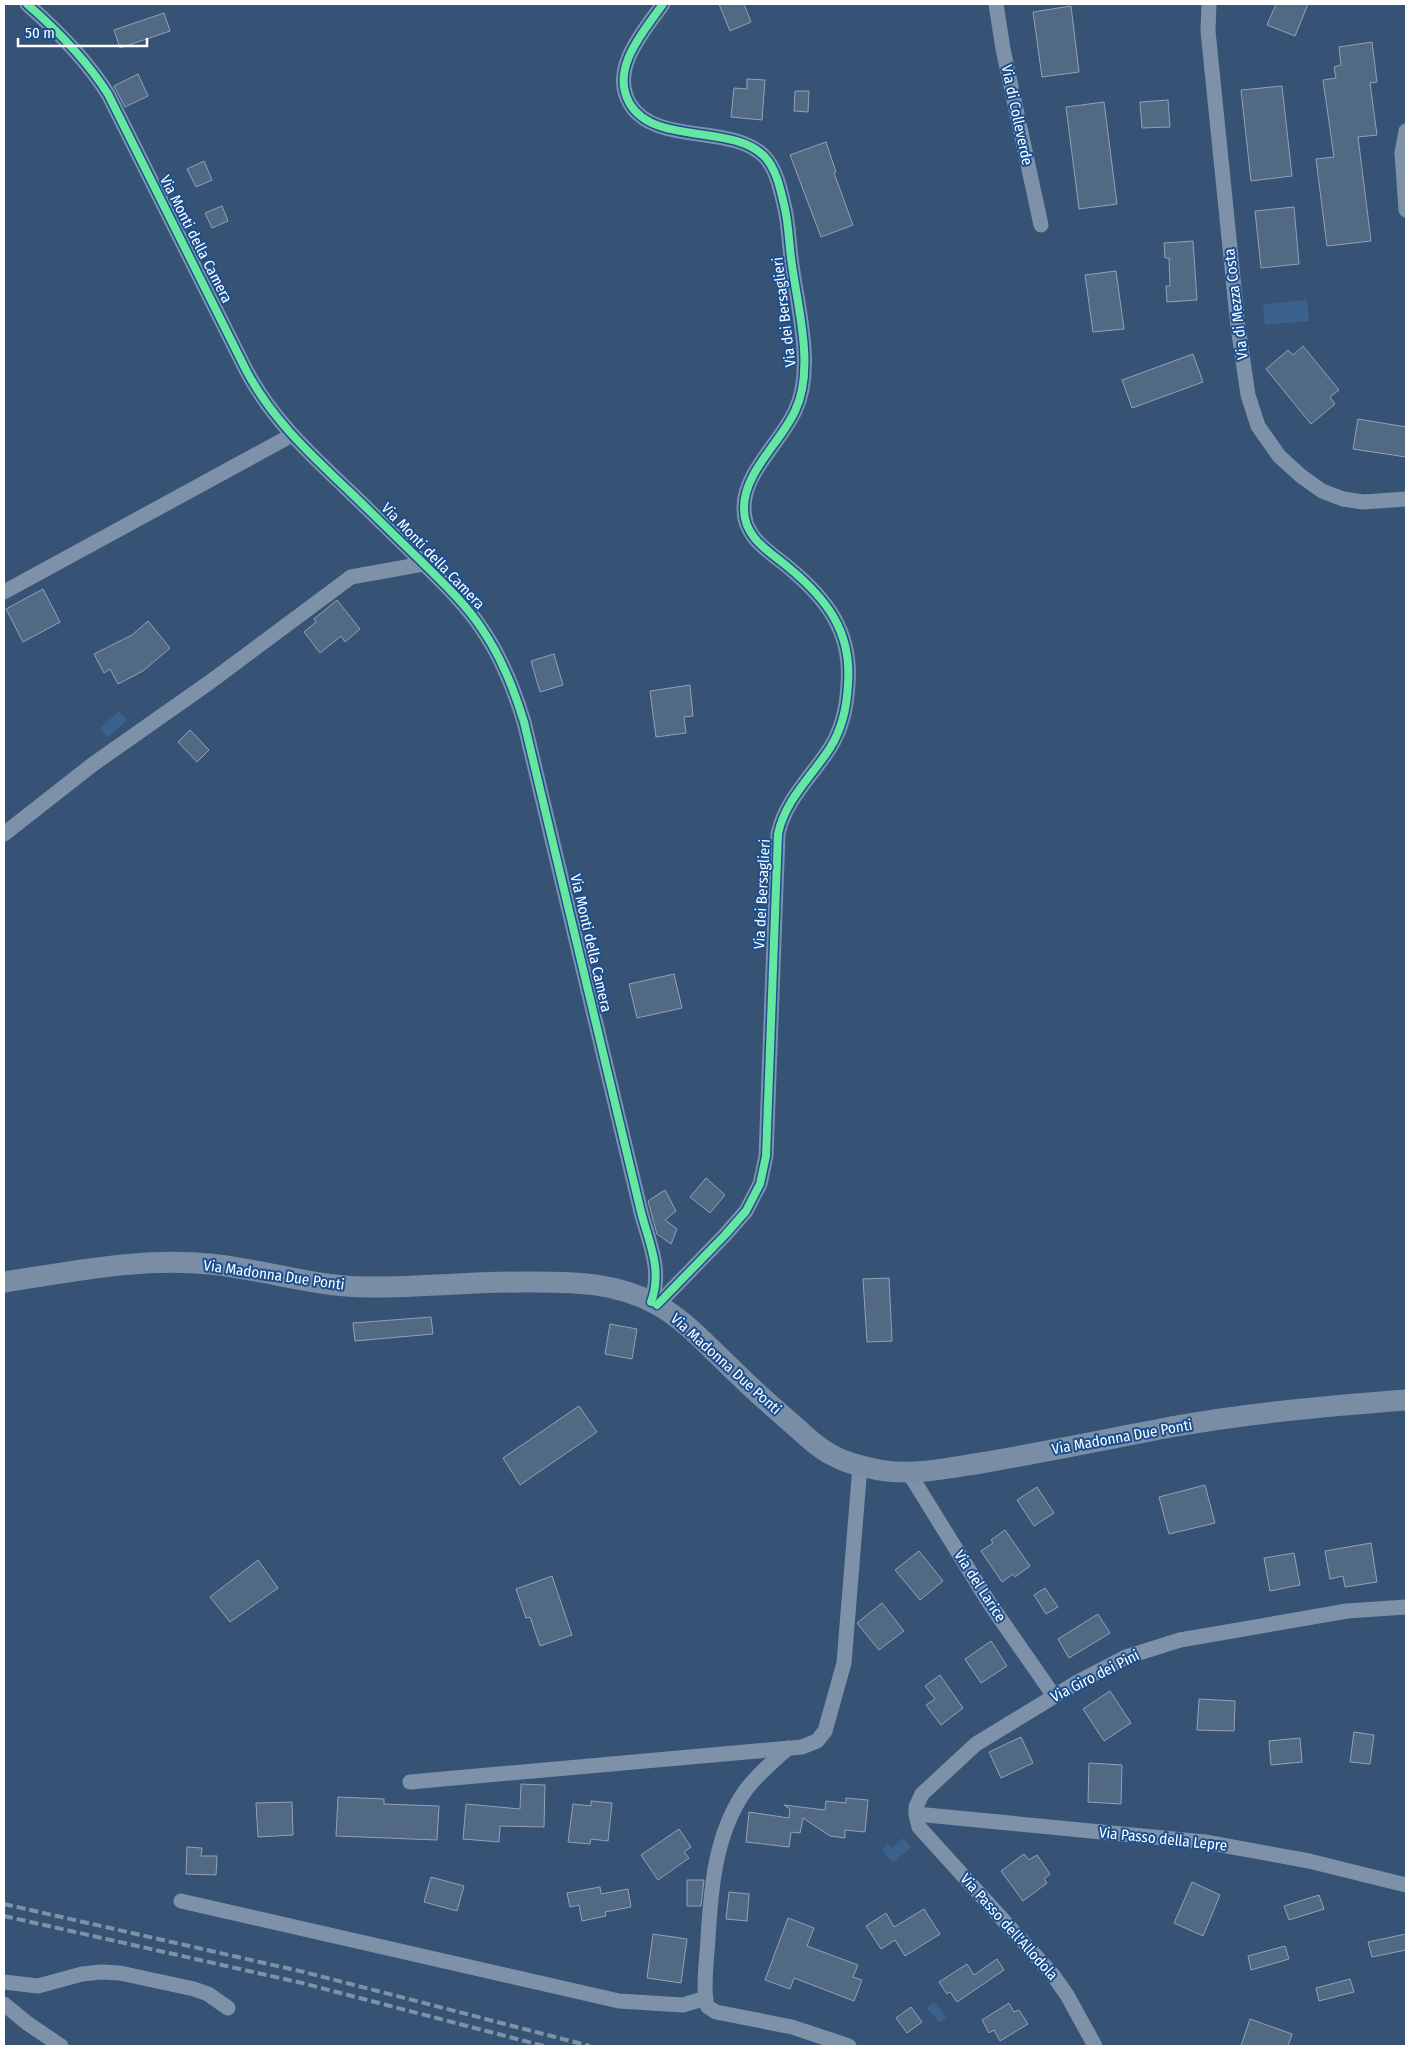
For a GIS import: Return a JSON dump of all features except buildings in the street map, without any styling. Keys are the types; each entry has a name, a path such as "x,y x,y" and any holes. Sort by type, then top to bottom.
{"main road":[{"name":"Via Madonna Due Ponti","path":"4,1282 114,1265 184,1262 266,1272 342,1286 368,1287 489,1281 584,1282 627,1291 654,1303 694,1332 760,1396 818,1446 836,1457 860,1466 883,1471 909,1473 998,1460 1252,1414 1406,1400"}],"street":[{"name":"Via Monti della Camera","path":"27,4 61,35 89,67 108,94 249,376 266,404 292,435 460,602 482,629 506,670 519,704 640,1212 654,1260 657,1281 654,1303"},
{"name":"Via dei Bersaglieri","path":"654,1303 741,1218 760,1184 766,1156 778,834 786,809 831,746 840,727 846,707 849,672 849,660 843,636 830,610 792,570 753,538 748,530 743,513 746,490 751,479 792,417 803,391 805,365 785,210 772,166 758,152 737,142 657,124 641,116 628,102 624,79 627,61 641,36 663,4"},
{"name":"Via di Colleverde","path":"996,4 1003,49 1041,226"},
{"name":"Via di Mezza Costa","path":"1209,4 1208,31 1235,308 1248,395 1258,426 1279,456 1301,476 1322,491 1343,499 1363,502 1406,499"},
{"path":"1406,131 1402,158 1406,210"},
{"path":"4,592 292,435"},
{"path":"4,834 92,765 210,682 351,577 423,564"},
{"path":"410,1782 807,1746 822,1736 828,1724 846,1645 860,1466"},
{"name":"Via del Larice","path":"909,1473 990,1604 1054,1696"},
{"name":"Via Giro dei Pini","path":"916,1814 918,1800 922,1794 976,1744 1054,1696 1126,1657 1180,1640 1356,1610 1406,1607"},
{"path":"788,1748 745,1791 733,1813 721,1843 711,1894 706,1998 708,2007 716,2012 792,2028 850,2046"},
{"name":"Via Passo della Lepre","path":"916,1814 1205,1842 1309,1861 1406,1885"},
{"name":"Via Passo dell'Allodola","path":"916,1814 922,1832 1053,1975 1072,2003 1095,2046"},
{"path":"181,1901 619,2001 683,2005 706,1998"},
{"path":"4,1982 38,1986 82,1974 120,1973 194,1989 208,1994 228,2008"},
{"path":"4,2004 27,2023 61,2046"}],"water":[{"path":"1307,300 1309,321 1265,325 1263,304"},
{"path":"119,711 127,720 108,737 100,728"},
{"path":"903,1838 911,1847 893,1863 882,1850 888,1844 892,1848"},
{"path":"934,2002 947,2017 940,2023 927,2008"}],"railway":[{"path":"4,1904 304,1972 590,2046"},
{"path":"4,1916 302,1983 544,2046"}],"cycle path":[{"path":"27,4 71,46 108,94 246,370 267,404 305,448 460,601 482,629 501,662 512,686 524,722 641,1212 654,1257 656,1279 651,1302"},
{"path":"657,1305 746,1211 760,1184 766,1156 778,834 793,799 830,748 838,733 843,717 848,684 846,648 834,618 814,591 759,543 748,528 745,519 745,496 750,483 756,470 789,423 801,395 804,377 801,320 786,216 780,189 776,175 769,162 751,147 734,140 657,125 642,117 630,104 625,91 624,77 626,64 639,38 663,4"}]}
